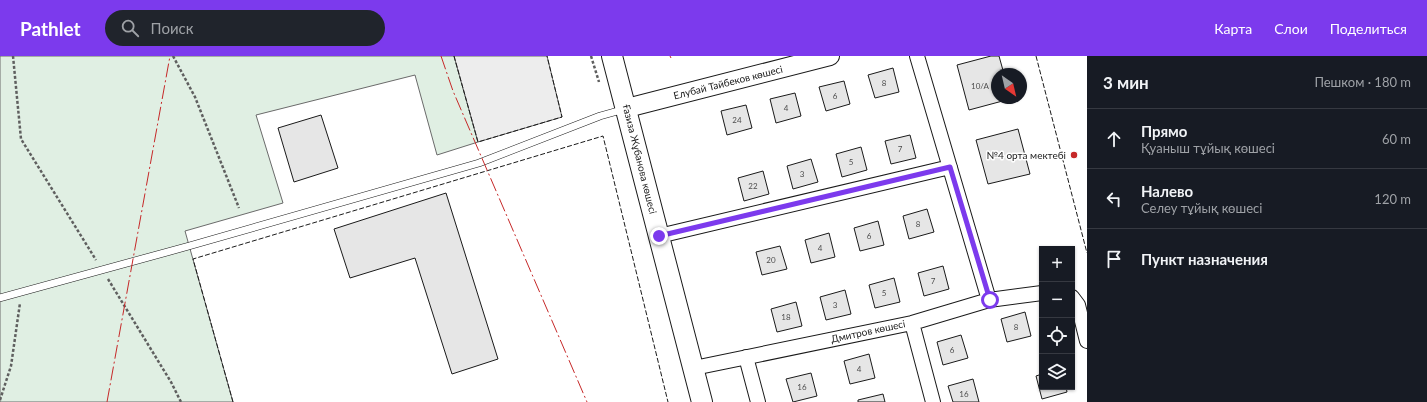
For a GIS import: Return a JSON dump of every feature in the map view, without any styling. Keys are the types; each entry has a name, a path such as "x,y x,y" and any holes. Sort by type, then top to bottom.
{"main road":[{"name":"Ғазиза Жұбанова көшесі","path":"612,56 627,108 702,402"}],"street":[{"name":"Елубай Тайбеков көшесі","path":"627,108 830,56"},
{"path":"917,56 990,300"},
{"path":"659,236 950,167"},
{"name":"Дмитров көшесі","path":"694,368 912,323 990,300 1039,293"},
{"path":"1075,301 1078,305 1087,341"},
{"path":"912,323 933,402"},
{"path":"746,357 758,402"}],"lane":[{"path":"0,298 479,163 600,116 627,108"}],"path":[{"path":"12,56 21,139 182,402"},
{"path":"173,56 195,97 239,208"},
{"path":"0,400 11,366 21,301 24,292"}],"green space":[{"path":"0,56 454,56 478,142 437,155 415,75 256,115 283,203 185,231 233,402 0,402"}],"shaded area":[{"path":"454,56 547,56 562,117 478,142"}],"building":[{"path":"991,56 999,56 1002,68 991,68 991,104 969,110 957,65"},
{"path":"893,68 899,92 875,98 868,75"},
{"path":"844,81 850,104 826,111 819,87"},
{"path":"795,93 801,116 776,123 770,99"},
{"path":"746,105 752,128 727,135 721,111"},
{"path":"321,115 338,168 294,182 278,128"},
{"path":"1018,129 1030,174 988,184 976,140"},
{"path":"910,135 916,158 891,164 885,141"},
{"path":"861,147 867,170 842,177 836,154"},
{"path":"811,159 818,182 793,189 787,166"},
{"path":"763,171 769,194 744,201 738,178"},
{"path":"446,193 498,359 452,374 415,258 350,278 334,229"},
{"path":"927,209 934,232 909,239 903,216"},
{"path":"878,221 884,245 860,251 854,228"},
{"path":"829,233 835,257 811,263 805,240"},
{"path":"780,246 787,269 762,275 756,252"},
{"path":"943,266 949,289 924,296 918,273"},
{"path":"894,278 900,302 875,308 869,285"},
{"path":"845,290 851,314 826,320 820,297"},
{"path":"796,302 802,326 777,332 771,309"},
{"path":"1025,312 1031,336 1007,342 1001,319"},
{"path":"961,335 968,358 943,365 937,342"},
{"path":"869,354 875,378 850,384 844,361"},
{"path":"811,373 817,396 793,402 786,379"},
{"path":"1039,375 1039,388 1036,376"},
{"path":"973,379 979,402 953,402 948,386"},
{"path":"1040,390 1067,390 1067,392 1042,399"},
{"path":"883,394 885,402 858,402 858,400"}],"fence":[{"path":"454,56 478,142 562,117 547,56"},
{"path":"1036,56 1087,253"},
{"path":"233,402 193,259 603,136 668,402"}],"power":[{"path":"107,402 170,56"},
{"path":"441,56 453,91 587,402"}],"place":[{"name":"№4 орта мектебі","path":"1074,155"}],"route":[{"path":"659,236 950,167 990,300"}]}
